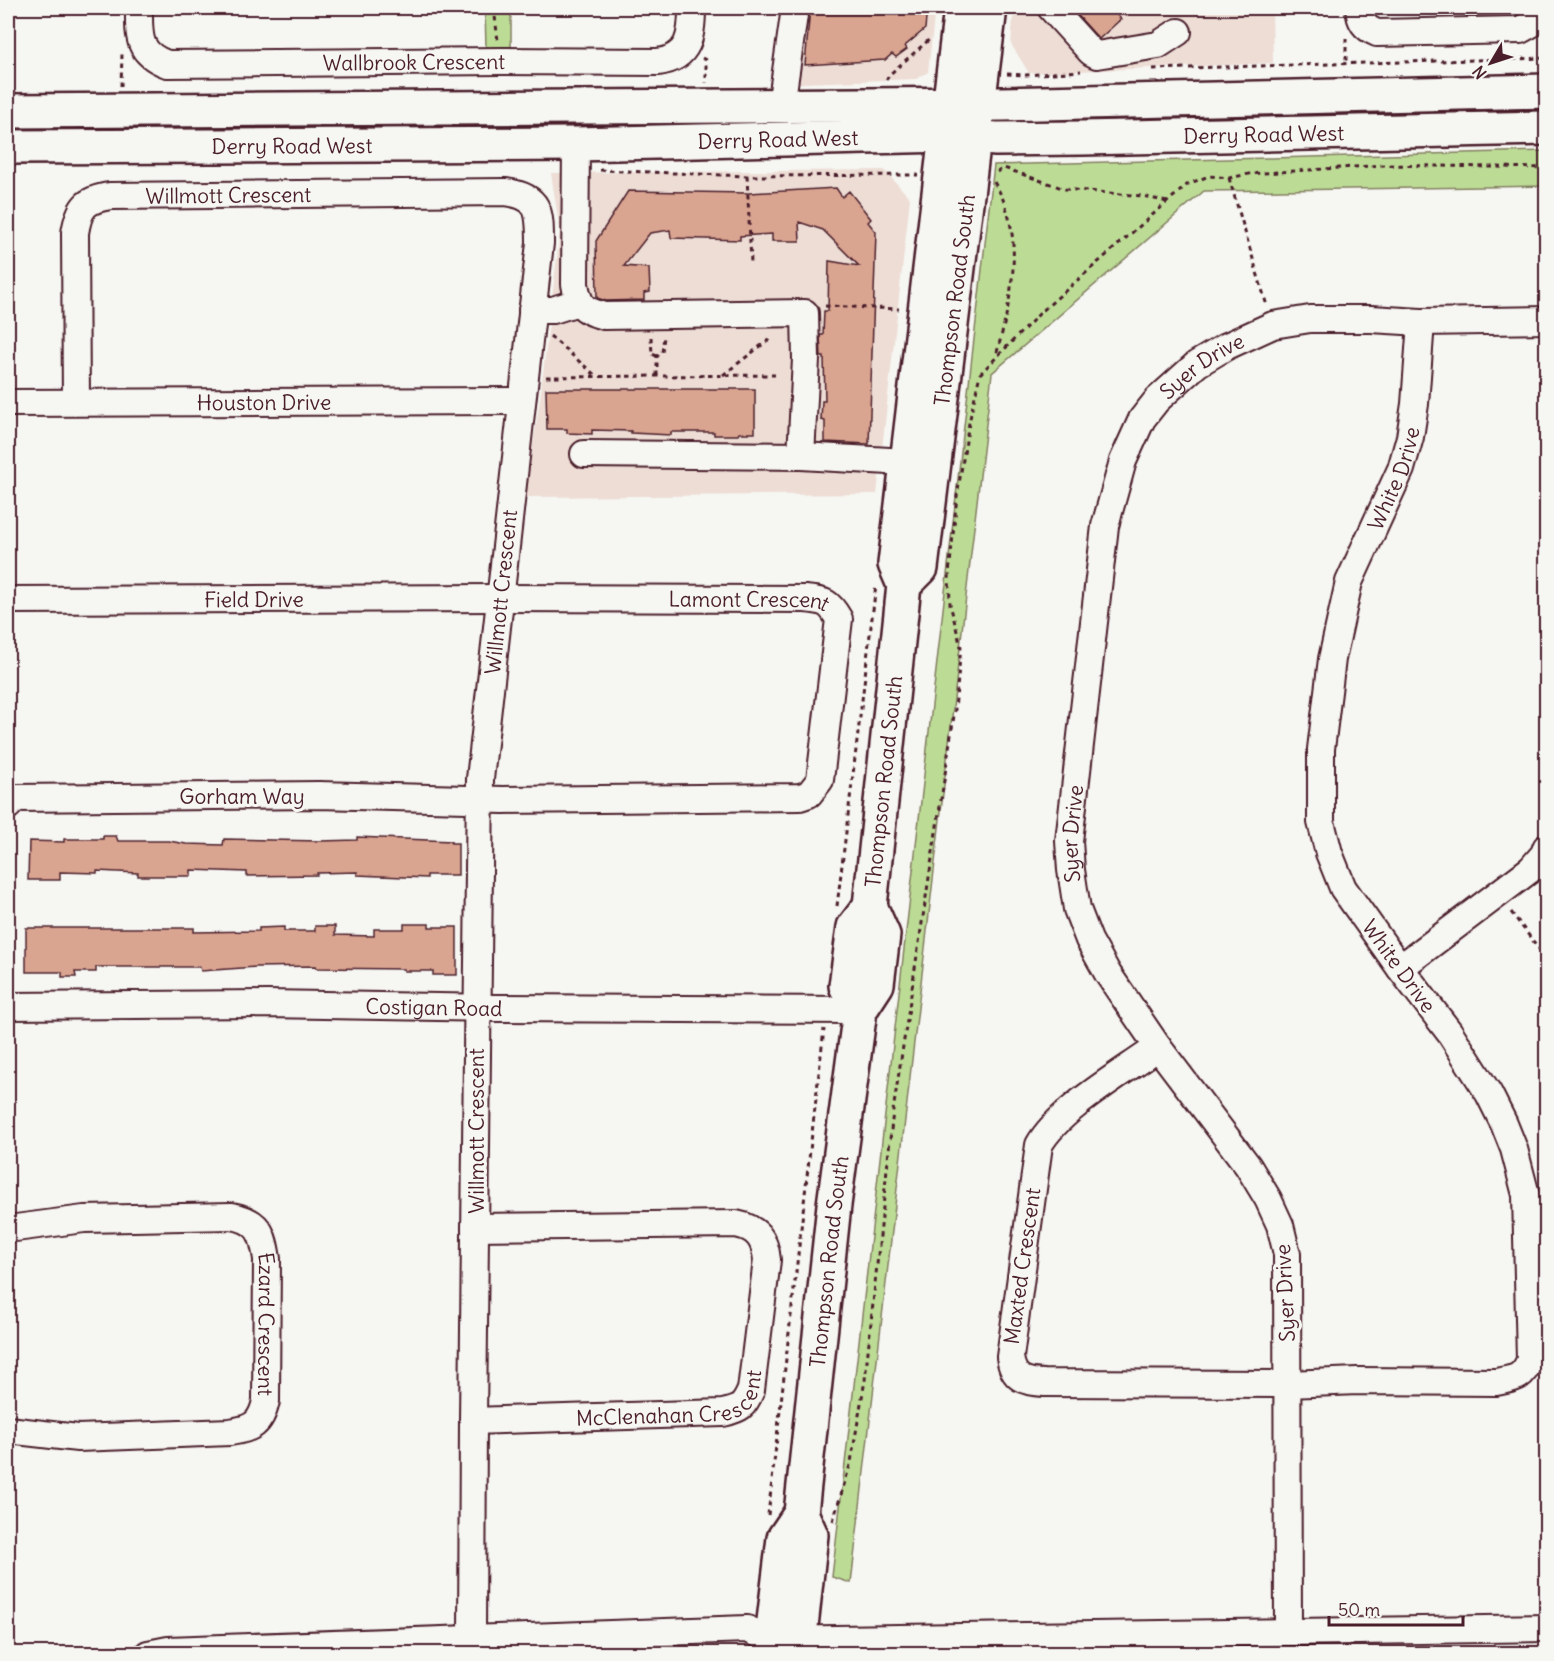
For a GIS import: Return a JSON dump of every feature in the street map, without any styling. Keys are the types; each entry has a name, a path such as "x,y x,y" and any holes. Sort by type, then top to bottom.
{"main road":[{"name":"Thompson Road South","path":"961,8 962,120"},
{"name":"Thompson Road South","path":"785,1647 811,1535 801,1513 834,1205 860,1010 846,986 854,927 870,906 904,585 921,568 921,463 962,120 990,8"},
{"name":"Derry Road West","path":"8,147 576,144 962,120 1546,92"},
{"name":"Derry Road West","path":"8,111 781,106 962,120 996,139 1546,128"}],"street":[{"path":"139,8 142,45"},
{"path":"687,46 692,30 692,8"},
{"path":"781,106 795,8"},
{"path":"1052,8 1091,52 1097,55 1158,45 1178,32"},
{"path":"1359,8 1360,17 1367,29 1377,33 1520,30 1531,24 1535,8"},
{"name":"Wallbrook Crescent","path":"142,45 144,50 167,64 658,62 672,61 687,46"},
{"path":"576,144 574,284 578,302 589,312 604,316 805,313 806,359 801,456"},
{"name":"Willmott Crescent","path":"76,402 75,232 78,217 85,205 95,198 493,192 520,194 534,203 538,212 540,243 479,799 472,1638"},
{"path":"532,310 554,310 578,302"},
{"name":"Syer Drive","path":"1288,1632 1287,1254 1280,1225 1268,1198 1248,1166 1158,1047 1108,974 1089,940 1077,909 1069,841 1105,526 1123,461 1142,418 1157,400 1197,364 1234,342 1273,325 1310,319 1421,322 1546,320"},
{"name":"White Drive","path":"1288,1384 1357,1381 1496,1382 1516,1378 1525,1372 1530,1360 1526,1195 1514,1149 1489,1094 1450,1033 1343,888 1329,853 1321,822 1322,749 1332,658 1349,582 1401,469 1410,437 1415,404 1421,322"},
{"name":"Houston Drive","path":"8,403 522,401"},
{"path":"584,454 801,456 921,463"},
{"name":"Field Drive","path":"8,600 501,598"},
{"name":"Lamont Crescent","path":"479,799 800,797 809,794 820,780 840,619 831,605 812,600 501,598"},
{"name":"Gorham Way","path":"8,806 16,798 319,795 479,799"},
{"path":"1400,968 1498,896 1531,869 1546,849"},
{"name":"Costigan Road","path":"8,1006 267,1004 477,1008 860,1010"},
{"name":"Maxted Crescent","path":"1158,1047 1064,1116 1045,1134 1039,1145 1010,1357 1014,1373 1029,1382 1288,1384"},
{"name":"Ezard Crescent","path":"8,1229 84,1219 232,1216 245,1218 256,1225 264,1240 267,1259 266,1401 263,1415 253,1426 230,1432 78,1437 8,1430"},
{"name":"McClenahan Crescent","path":"473,1421 633,1417 723,1413 735,1410 745,1404 751,1390 767,1260 766,1248 756,1231 736,1224 475,1227"},
{"path":"148,1653 168,1650 747,1629 785,1647 1288,1632 1546,1628"}],"path":[{"path":"494,8 501,61"},
{"path":"884,84 890,74 937,33"},
{"path":"121,88 122,52 142,45"},
{"path":"687,46 706,60 706,88"},
{"path":"833,1530 833,1519 851,1462 865,1380 892,1111 955,709 961,647 950,604 949,574 957,496 980,374 1041,312 1167,202 1188,184 1209,176 1229,178 1249,174 1384,165 1546,168"},
{"path":"996,358 1010,303 1013,276 1010,221 1003,197 994,183 997,172 1004,168 1065,189 1143,196 1167,202"},
{"path":"747,176 751,263"},
{"path":"1229,178 1273,325"},
{"path":"823,306 905,309"},
{"path":"657,376 657,356 662,353 663,349 664,316"},
{"path":"550,336 596,376"},
{"path":"721,376 771,338"},
{"path":"544,377 774,375"},
{"path":"1498,896 1546,958"},
{"path":"767,1526 824,1034"}],"shaded area":[{"path":"780,8 935,8 928,72 916,79 772,84"},
{"path":"1014,8 1272,8 1273,63 1029,73 1011,44"},
{"path":"884,170 910,198 877,494 525,497 540,399 560,231 551,173"}],"green space":[{"path":"485,8 511,8 511,48 486,48"},
{"path":"1546,151 1546,186 1204,191 992,373 851,1583 832,1577 994,165"}],"building":[{"path":"810,8 927,8 925,29 905,46 907,49 896,57 892,54 885,60 805,65"},
{"path":"1071,8 1110,8 1121,19 1099,39"},
{"path":"836,188 842,197 849,191 871,219 868,222 876,232 869,444 825,442 825,421 821,420 822,401 825,401 824,357 821,357 820,335 823,335 824,311 828,311 829,261 859,266 823,230 799,222 800,241 772,241 772,234 740,236 740,240 671,238 670,230 650,233 624,266 649,268 650,292 644,293 644,300 606,301 597,298 596,241 628,191 749,193"},
{"path":"546,389 755,389 755,433 714,435 714,432 671,432 671,435 592,430 592,434 567,433 567,429 547,429"},
{"path":"103,836 116,836 118,841 169,841 223,845 224,839 320,841 357,840 357,837 451,841 451,843 458,843 458,875 427,875 427,878 357,875 357,872 247,876 247,872 191,870 191,876 138,876 138,873 97,871 97,873 60,872 60,880 28,880 29,841 64,842 64,839 103,839"},
{"path":"404,924 457,927 457,975 433,975 433,971 404,971 404,969 316,968 316,966 201,971 200,967 96,967 96,972 75,972 76,977 62,977 62,972 26,972 26,928 194,928 194,932 259,931 259,928 284,927 284,931 315,931 315,926 335,926 335,935 374,936 374,929 404,929"}]}
